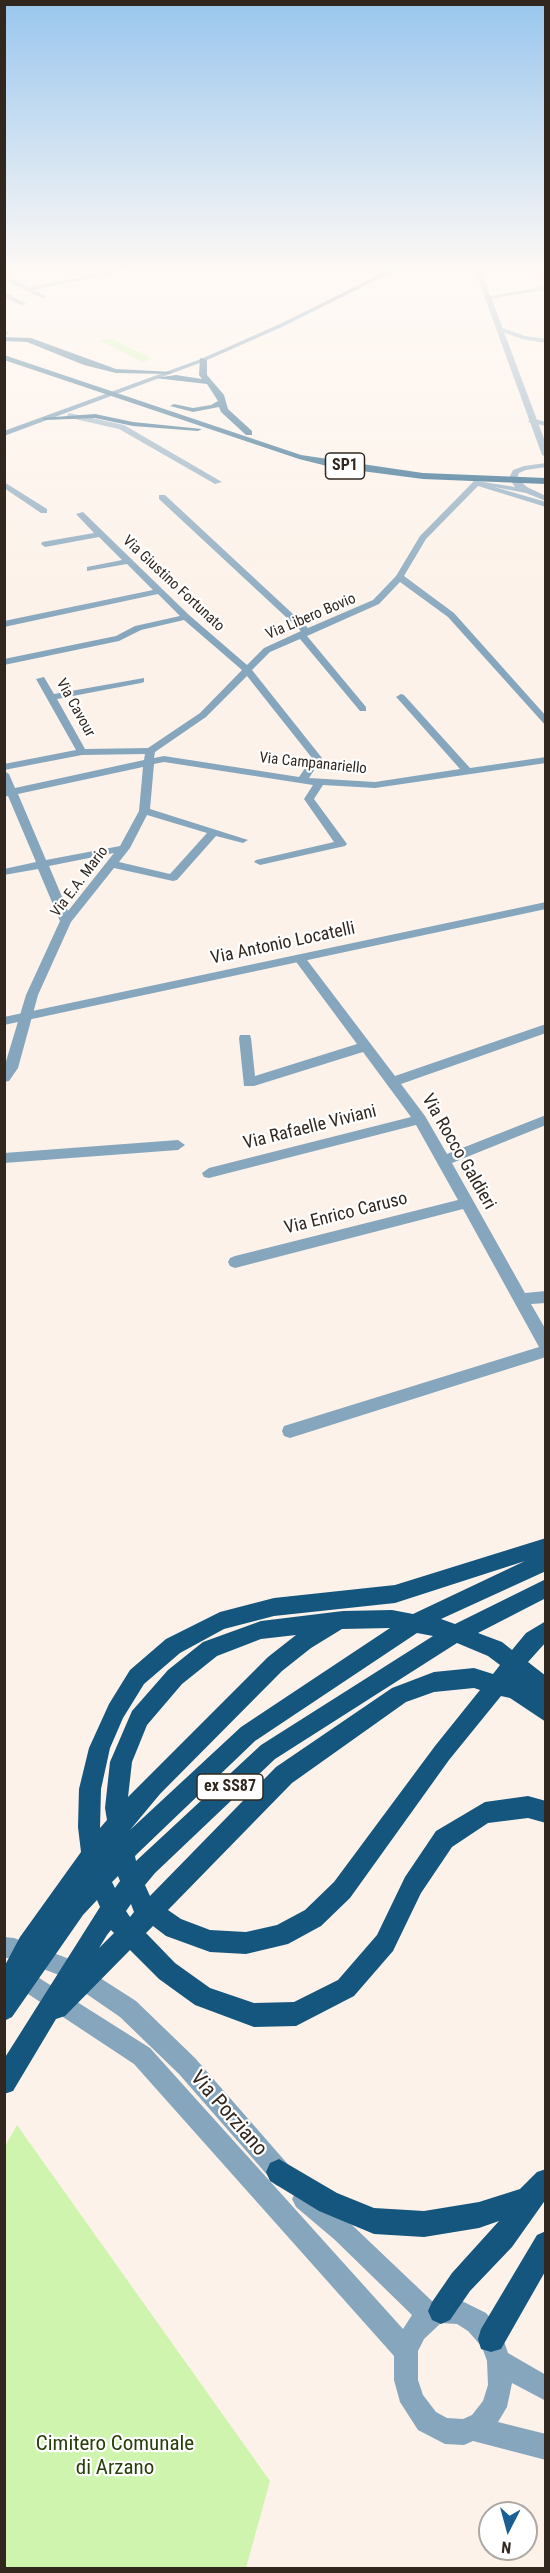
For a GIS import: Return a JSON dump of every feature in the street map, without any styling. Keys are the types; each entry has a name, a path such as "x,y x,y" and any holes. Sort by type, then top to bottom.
{"highway":[{"name":"SP1","path":"89,388 100,393 129,396"},
{"name":"SP1","path":"114,388 129,396 249,434 269,444"},
{"path":"214,388 220,395 221,402 233,421 249,434"},
{"path":"100,393 98,407 106,417"},
{"name":"SP1","path":"148,402 233,435 331,464 424,474 546,481"},
{"path":"148,402 192,410 213,407 221,402"},
{"path":"121,421 151,422 160,418 161,414 148,402"},
{"path":"45,418 69,415 106,417 121,421 233,435"},
{"path":"269,444 301,447"},
{"path":"269,444 309,463 347,472 477,483"},
{"path":"332,453 399,464 450,469 524,468"},
{"name":"SP1","path":"424,474 546,476"},
{"path":"546,1546 395,1594 274,1607 220,1621 173,1646 137,1677 116,1711 100,1748 90,1789 89,1827 95,1872 120,1923 167,1971 204,1997 254,2014 296,2014 346,1988 385,1943 413,1885 444,1839 485,1813 528,1807 546,1812"},
{"name":"ex SS87","path":"4,2009 82,1898 130,1845 248,1734 426,1616 546,1561"},
{"name":"ex SS87","path":"4,2082 99,1927 147,1865 268,1752 447,1638 546,1588"},
{"path":"546,1630 533,1640 442,1753 342,1890 313,1918 280,1936 246,1943 210,1941 174,1928 142,1904 127,1871 120,1840 116,1808 121,1761 139,1718 175,1677 210,1649 261,1630 343,1620 392,1619 445,1629 495,1649 546,1691"},
{"path":"4,1992 28,1945 88,1861 152,1786 275,1664 304,1641 343,1620"},
{"path":"38,2027 285,1775 399,1695 434,1682 474,1678 515,1690 546,1712"},
{"path":"279,2172 328,2202 374,2221 424,2224 478,2215 537,2190"},
{"path":"435,2313 503,2238 537,2190"},
{"path":"495,2350 546,2244"}],"main road":[{"path":"4,434 100,393 127,388"}],"street":[{"path":"520,388 535,430 542,437 544,454 516,472 513,478 516,484 546,499"},
{"path":"69,415 121,427 218,482"},
{"path":"531,420 546,426"},
{"path":"535,430 546,426"},
{"path":"524,468 546,465"},
{"path":"477,483 546,494"},
{"path":"477,483 546,505"},
{"name":"Via Libero Bovio","path":"150,751 203,715 249,672 267,650 376,602 399,578 423,538 477,483"},
{"path":"4,484 44,511"},
{"path":"162,497 304,633 363,709"},
{"name":"Via Giustino Fortunato","path":"80,514 162,591 186,617 249,672 317,758 302,781"},
{"path":"45,544 100,534"},
{"path":"90,568 130,561"},
{"path":"399,578 451,615 546,723"},
{"path":"4,624 162,591"},
{"path":"4,662 119,638 138,628 186,617"},
{"name":"Via Cavour","path":"41,679 82,752"},
{"path":"53,697 141,680"},
{"path":"401,697 467,771"},
{"path":"4,767 82,752 150,751 149,765"},
{"name":"Via Campanariello","path":"8,793 149,765 164,759 302,781 375,785 546,759"},
{"name":"Via E.A. Mario","path":"4,1078 11,1068 32,995 66,921 124,848 144,811 149,765"},
{"path":"4,774 8,793 66,921"},
{"path":"260,862 341,844 309,799 321,782"},
{"path":"144,811 243,840"},
{"path":"112,864 173,878 214,831"},
{"path":"4,872 124,848"},
{"name":"Via Antonio Locatelli","path":"4,1021 546,906"},
{"name":"Via Rocco Galdieri","path":"300,959 420,1119 546,1345"},
{"path":"393,1082 546,1028"},
{"path":"245,1038 249,1083 366,1046"},
{"name":"Via Rafaelle Viviani","path":"209,1173 420,1119"},
{"path":"443,1161 546,1120"},
{"path":"4,1158 178,1145"},
{"name":"Via Enrico Caruso","path":"236,1262 467,1203"},
{"path":"522,1299 546,1297"},
{"path":"290,1431 546,1351"},
{"name":"Via Porziano","path":"4,1947 14,1948 65,1967 128,2009 187,2066 298,2194 435,2313"},
{"name":"Via Porziano","path":"4,1967 142,2056 406,2351"},
{"path":"495,2350 501,2385 494,2407 481,2424 464,2432 445,2431 427,2421 413,2402 406,2379 406,2351 415,2330 435,2313 459,2312 477,2322 495,2350 546,2390"},
{"path":"472,2428 546,2447"}],"green space":[{"name":"Cimitero Comunale di Arzano","path":"17,2125 270,2481 246,2568 5,2568 4,2148"}]}
